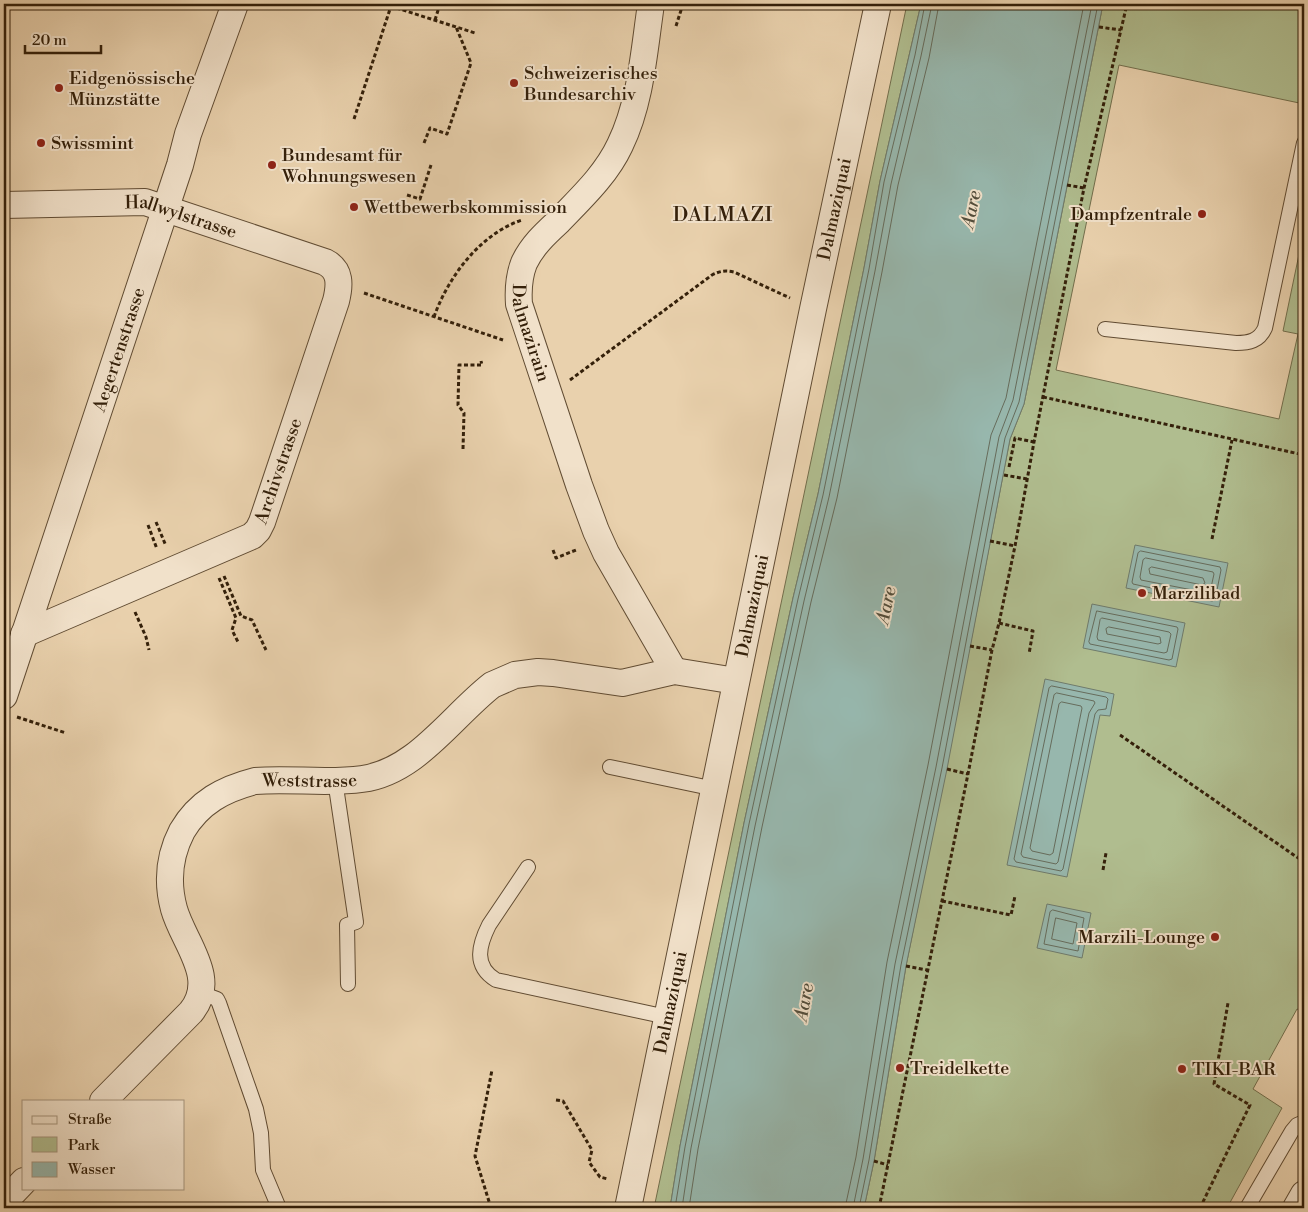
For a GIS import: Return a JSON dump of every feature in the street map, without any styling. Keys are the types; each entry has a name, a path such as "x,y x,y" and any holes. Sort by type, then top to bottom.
{"street":[{"name":"Aegertenstrasse","path":"10,707 24,634 117,358 180,165 188,134 235,4"},
{"name":"Dalmazirain","path":"652,4 634,107 621,145 598,179 530,252 520,275 519,304 596,531 606,553 674,671"},
{"name":"Dalmaziquai","path":"630,1196 878,4"},
{"name":"Hallwylstrasse","path":"4,205 145,202 165,207 325,262 336,270 339,283"},
{"name":"Archivstrasse","path":"24,634 252,536 257,532 336,301 339,283"},
{"name":"Weststrasse","path":"201,993 199,967 174,909 170,883 171,861 174,848 186,824 197,810 226,790 255,781 360,780 396,769 418,752 482,693 504,679 515,675 538,672 553,673 622,683 674,671 736,680"},
{"path":"104,1100 191,1012 201,993"},
{"path":"1296,1208 1304,1194"}],"lane":[{"path":"1105,329 1236,344 1256,340 1265,328 1304,143"},
{"path":"610,768 715,788"},
{"path":"335,780 356,922 347,925 348,984"},
{"path":"528,867 488,924 480,957 484,971 496,980 667,1017"},
{"path":"201,993 217,999 219,1003 256,1109 261,1134 263,1170 279,1208"},
{"path":"1247,1208 1292,1131 1297,1125 1304,1122"}],"path":[{"path":"384,4 475,33"},
{"path":"435,20 440,4"},
{"path":"674,34 683,4 724,8 725,4"},
{"path":"879,1208 992,650 1015,546 1042,397 1084,188 1126,4"},
{"path":"354,119 391,6"},
{"path":"424,143 430,128 447,134 471,63 456,27"},
{"path":"1099,27 1121,30"},
{"path":"407,195 420,199 431,165"},
{"path":"1068,186 1084,188"},
{"path":"434,317 443,294 469,257 488,240 512,223 525,219"},
{"path":"563,386 718,272 734,272 795,301"},
{"path":"367,294 496,338"},
{"path":"463,449 464,413 458,405 459,365 482,365 481,361"},
{"path":"1042,397 1304,455"},
{"path":"1009,467 1015,438 1034,442"},
{"path":"1212,539 1232,440"},
{"path":"1004,475 1027,479"},
{"path":"156,522 167,550"},
{"path":"148,525 159,554"},
{"path":"990,541 1015,546"},
{"path":"221,570 241,616 252,620 266,650"},
{"path":"216,572 236,618 232,630 238,642"},
{"path":"133,608 146,637 148,650"},
{"path":"999,624 1034,631 1029,654"},
{"path":"970,646 992,650"},
{"path":"10,707 66,734"},
{"path":"1120,735 1304,862"},
{"path":"947,769 968,774"},
{"path":"1103,870 1106,853"},
{"path":"942,901 1011,915 1015,896"},
{"path":"906,966 927,970"},
{"path":"1200,1208 1250,1105 1214,1084 1228,1002"},
{"path":"491,1208 475,1156 491,1086 492,1070"},
{"path":"556,1100 563,1101 592,1150 590,1162 600,1177 630,1196"},
{"path":"874,1160 888,1165"}],"green space":[{"path":"907,4 921,4 880,181 818,494 793,598 744,823 680,1146 670,1208 654,1208"},
{"name":"Marzilibad","path":"1103,4 1304,4 1304,104 1119,65 1056,370 1279,419 1298,334 1283,331 1304,236 1304,1012 1297,1009 1253,1089 1282,1108 1227,1208 864,1208 874,1161 906,966 1010,439 1024,404"}],"water":[{"name":"Aare","path":"921,4 1103,4 1024,404 1010,439 947,769 906,966 874,1161 864,1208 670,1208 680,1146 744,823 793,598 818,494 880,181"},
{"path":"1135,545 1228,563 1219,607 1126,588"},
{"path":"1092,604 1185,623 1176,667 1083,648"},
{"path":"1045,679 1114,694 1110,716 1100,715 1067,877 1007,865"},
{"path":"1047,904 1091,913 1082,958 1037,948"}],"place":[{"name":"Schweizerisches Bundesarchiv","path":"514,83"},
{"name":"Eidgenössische Münzstätte","path":"59,88"},
{"name":"Swissmint","path":"41,143"},
{"name":"Bundesamt für Wohnungswesen","path":"272,165"},
{"name":"Wettbewerbskommission","path":"354,207"},
{"name":"Dampfzentrale","path":"1202,214"},
{"name":"Marzilibad","path":"1142,593"},
{"name":"Marzili-Lounge","path":"1215,937"},
{"name":"Treidelkette","path":"900,1068"},
{"name":"TIKI-BAR","path":"1182,1069"}],"district":[{"name":"DALMAZI","path":"723,214"}]}
